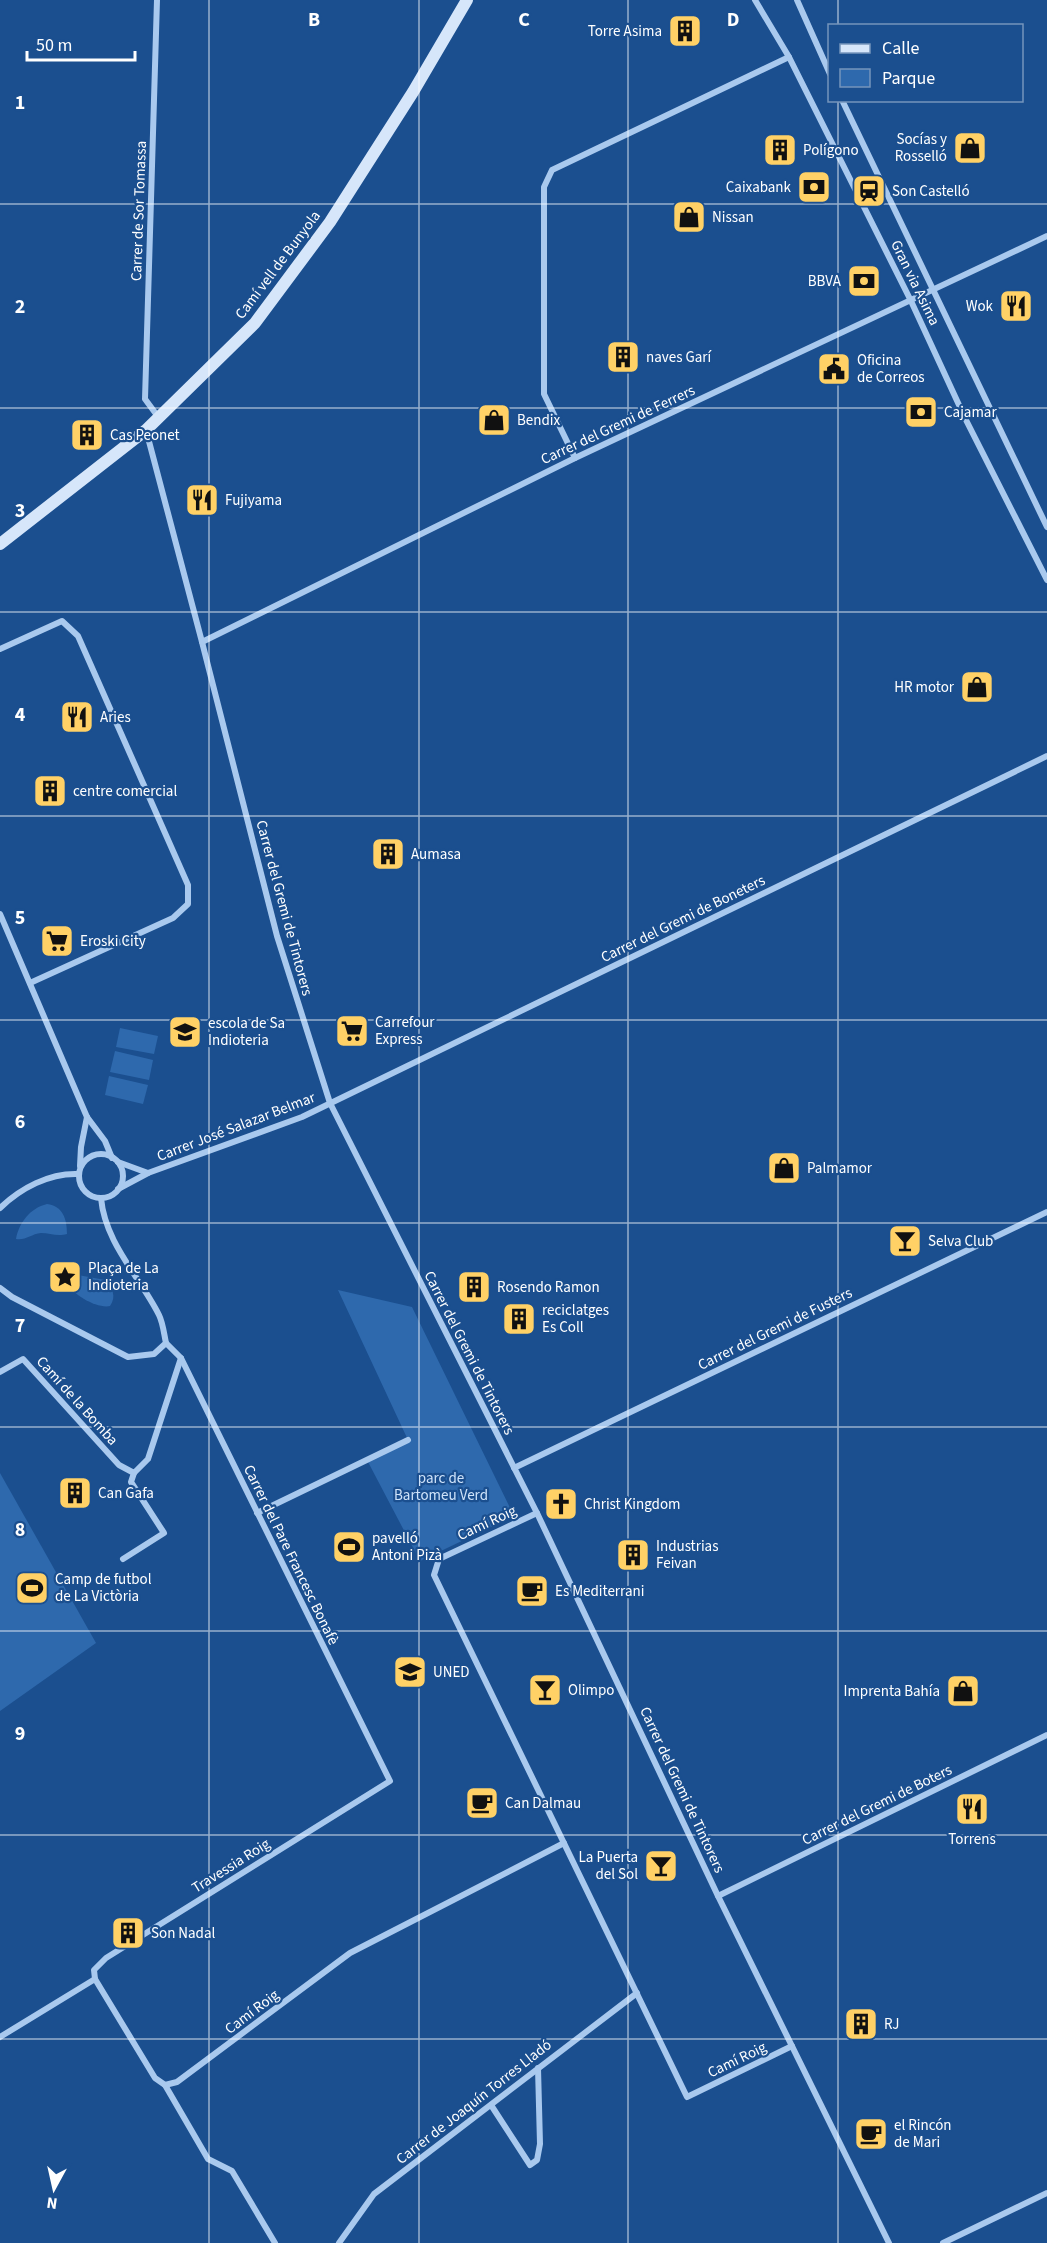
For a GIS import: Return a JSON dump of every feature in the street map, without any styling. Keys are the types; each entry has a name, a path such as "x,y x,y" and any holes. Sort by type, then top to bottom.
{"main road":[{"name":"Camí vell de Bunyola","path":"0,544 146,430 255,323 330,222 413,92 466,0"}],"street":[{"name":"Carrer de Sor Tomassa","path":"158,0 144,399 159,418"},
{"name":"Gran via Asima","path":"755,0 789,57 911,301 965,418 1047,580"},
{"path":"797,0 828,70"},
{"path":"575,458 544,394 544,187 552,170 789,57"},
{"name":"Gran via Asima","path":"843,102 1047,526"},
{"name":"Carrer del Gremi de Ferrers","path":"202,642 575,458 1047,236"},
{"name":"Carrer del Gremi de Tintorers","path":"146,430 277,936 330,1103 537,1513 718,1896 889,2243"},
{"path":"0,649 62,621 78,636 188,885 188,904 174,918 30,984"},
{"name":"Carrer del Gremi de Boneters","path":"330,1103 1047,756"},
{"path":"0,914 87,1116 105,1142 123,1175 118,1189"},
{"name":"Carrer José Salazar Belmar","path":"115,1160 148,1173 302,1117 330,1103"},
{"path":"87,1116 79,1171 79,1181 87,1194 101,1198 108,1197 148,1173"},
{"path":"0,1208 15,1193 51,1177 79,1171 88,1158 94,1155 100,1154 115,1160"},
{"path":"0,1288 12,1297 128,1357 154,1354 166,1343 160,1318 112,1238 103,1213 101,1198"},
{"name":"Carrer del Gremi de Fusters","path":"514,1468 1047,1212"},
{"name":"Carrer del Pare Francesc Bonafè","path":"166,1343 181,1358 390,1781"},
{"path":"123,1559 164,1533 131,1482 134,1473 148,1460 181,1358"},
{"name":"Camí de la Bomba","path":"0,1372 23,1359 119,1465 134,1473"},
{"path":"256,1513 408,1440"},
{"name":"Camí Roig","path":"537,1513 439,1559 434,1575 687,2097 792,2046"},
{"name":"Carrer del Gremi de Boters","path":"718,1896 1047,1735"},
{"name":"Travessia Roig","path":"95,1979 94,1970 106,1958 390,1781"},
{"name":"Camí Roig","path":"165,2085 177,2082 350,1953 564,1843"},
{"path":"0,2037 95,1979 155,2078 165,2085 208,2159 232,2171 275,2243"},
{"name":"Carrer de Joaquín Torres Lladó","path":"339,2243 374,2194 637,1993"},
{"path":"492,2105 530,2165 537,2160 540,2144 538,2068"},
{"path":"943,2243 1047,2193"}],"green space":[{"path":"120,1028 158,1036 154,1054 116,1047"},
{"path":"115,1051 153,1060 149,1080 110,1072"},
{"path":"109,1076 148,1085 143,1104 105,1095"},
{"path":"47,1204 57,1207 63,1214 67,1234 41,1233 16,1239 26,1217 35,1209"},
{"path":"73,1276 105,1280 113,1292 110,1306 92,1303 70,1288 68,1283"},
{"name":"parc de Bartomeu Verd","path":"338,1290 412,1307 514,1516 420,1561 367,1460 408,1440"},
{"name":"Camp de futbol de La Victòria","path":"0,1473 96,1643 0,1711"}],"place":[{"name":"Torre Asima","path":"685,31"},
{"name":"Socías y Rosselló","path":"970,148"},
{"name":"Polígono","path":"780,150"},
{"name":"Caixabank","path":"814,187"},
{"name":"Son Castelló","path":"869,191"},
{"name":"Nissan","path":"689,217"},
{"name":"BBVA","path":"864,281"},
{"name":"Wok","path":"1016,306"},
{"name":"naves Garí","path":"623,357"},
{"name":"Oficina de Correos","path":"834,369"},
{"name":"Cajamar","path":"921,412"},
{"name":"Bendix","path":"494,420"},
{"name":"Cas Peonet","path":"87,435"},
{"name":"Fujiyama","path":"202,500"},
{"name":"HR motor","path":"977,687"},
{"name":"Aries","path":"77,717"},
{"name":"centre comercial","path":"50,791"},
{"name":"Aumasa","path":"388,854"},
{"name":"Eroski City","path":"57,941"},
{"name":"Carrefour Express","path":"352,1031"},
{"name":"escola de Sa Indioteria","path":"185,1032"},
{"name":"Palmamor","path":"784,1168"},
{"name":"Selva Club","path":"905,1241"},
{"name":"Plaça de La Indioteria","path":"65,1277"},
{"name":"Rosendo Ramon","path":"474,1287"},
{"name":"reciclatges Es Coll","path":"519,1319"},
{"name":"Can Gafa","path":"75,1493"},
{"name":"Christ Kingdom","path":"561,1504"},
{"name":"pavelló Antoni Pizà","path":"349,1547"},
{"name":"Industrias Feivan","path":"633,1555"},
{"name":"Camp de futbol de La Victòria","path":"32,1588"},
{"name":"Es Mediterrani","path":"532,1591"},
{"name":"UNED","path":"410,1672"},
{"name":"Olimpo","path":"545,1690"},
{"name":"Imprenta Bahía","path":"963,1691"},
{"name":"Can Dalmau","path":"482,1803"},
{"name":"Torrens","path":"972,1809"},
{"name":"La Puerta del Sol","path":"661,1866"},
{"name":"Son Nadal","path":"128,1933"},
{"name":"RJ","path":"861,2024"},
{"name":"el Rincón de Mari","path":"871,2134"}]}
